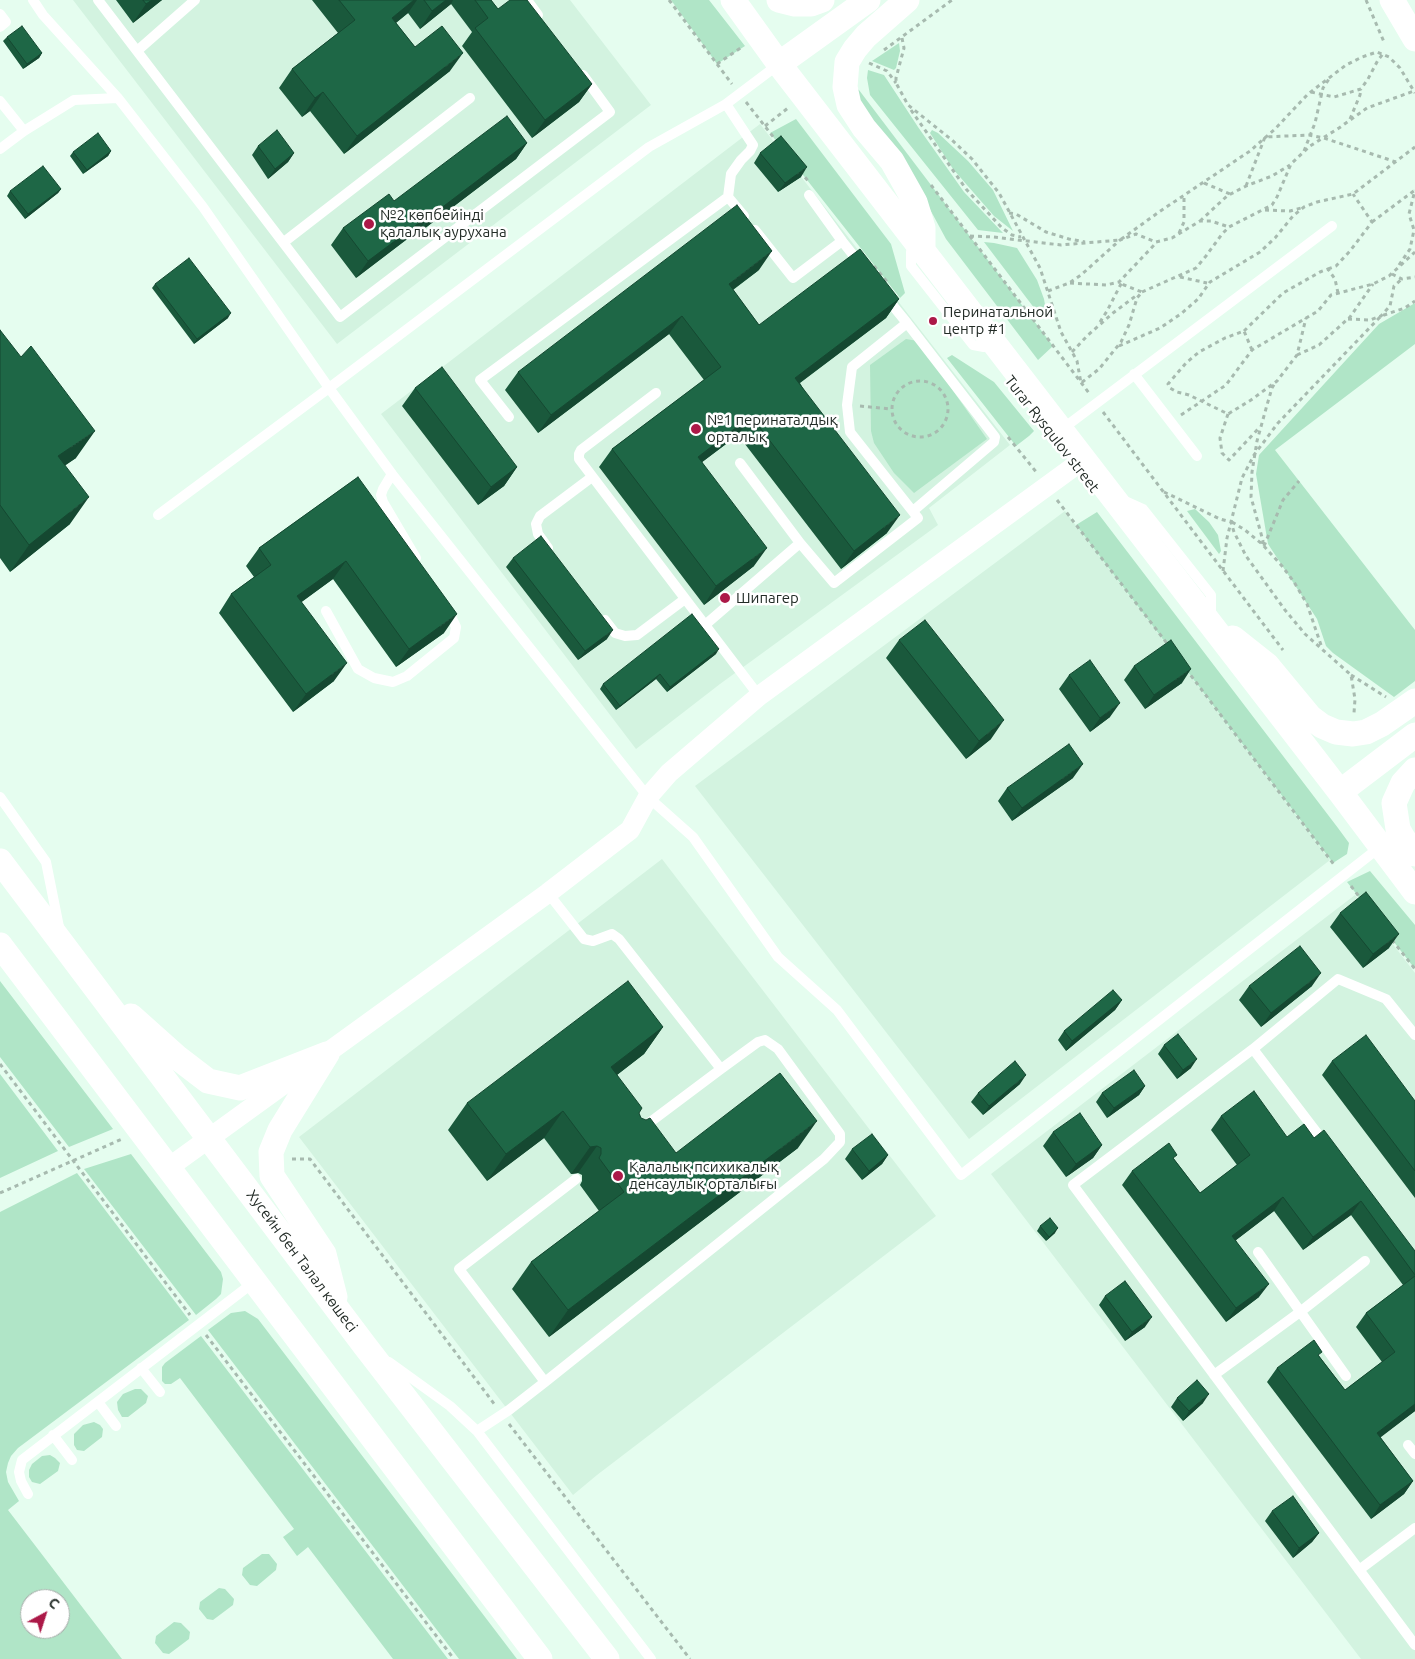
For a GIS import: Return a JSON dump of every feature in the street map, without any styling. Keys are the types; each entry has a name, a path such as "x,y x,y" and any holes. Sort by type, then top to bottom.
{"street":[{"name":"Turar Rysqulov street","path":"733,0 984,347 1315,771 1340,792"},
{"path":"779,0 795,4 811,4 822,0"},
{"path":"779,64 868,0"},
{"path":"907,0 866,36 855,49 847,62 845,86 849,105 864,128 892,161 915,202 923,228 917,252"},
{"path":"1392,0 1415,39"},
{"name":"Turar Rysqulov street","path":"917,252 1061,430 1415,892"},
{"path":"168,1168 548,894 630,830 648,797 669,773 759,696 1076,466"},
{"path":"1211,625 1239,642 1267,665 1310,717 1322,726 1336,732 1353,734 1366,732 1382,724 1415,701"},
{"path":"1340,792 1415,735"},
{"path":"1415,770 1403,783 1394,803 1398,829 1415,854"},
{"name":"Хусейн бен Талал көшесі","path":"0,861 366,1346 607,1659"},
{"path":"0,945 540,1659"},
{"path":"95,985 178,1058 208,1081 240,1088 327,1054"},
{"path":"327,1054 280,1130 271,1152 271,1159 272,1176 324,1254 338,1309"}],"lane":[{"path":"33,0 43,15 118,98 203,207 329,388 392,474 648,797 692,837 778,957 837,1010 960,1175 1381,846"},
{"path":"98,0 340,317 610,112 575,64"},
{"path":"137,50 195,0"},
{"path":"527,0 545,24"},
{"path":"0,14 6,22 0,26"},
{"path":"158,515 649,147 726,104 779,64"},
{"path":"0,149 24,131 74,100 118,98"},
{"path":"284,242 470,98"},
{"path":"0,101 24,131"},
{"path":"509,417 480,380 728,196 731,174 753,145 726,104"},
{"path":"808,195 866,271"},
{"path":"728,196 794,278 842,241"},
{"path":"1061,430 1332,226"},
{"path":"877,286 995,437 994,442 913,511"},
{"path":"740,463 800,543 834,583 918,518 850,432 847,405 852,367 907,323"},
{"path":"1134,374 1197,456"},
{"path":"656,393 581,450 579,458 759,696"},
{"path":"392,474 381,495 383,502 419,563"},
{"path":"556,557 538,534 536,524 540,516 592,477"},
{"path":"705,625 800,543"},
{"path":"326,611 358,669 374,678 393,682 407,676 456,635 454,622 440,597"},
{"path":"597,610 615,632 625,636 637,635 685,599"},
{"path":"0,797 46,862 61,941"},
{"path":"548,894 584,939 593,941 612,934 619,939 721,1069"},
{"path":"1415,1035 1386,999 1338,979 1253,1049 1073,1185 1415,1645"},
{"path":"478,1431 546,1382 824,1159 840,1142 840,1134 778,1049 772,1043 765,1040 758,1042 635,1134"},
{"path":"1253,1049 1331,1152"},
{"path":"546,1382 459,1269 576,1179"},
{"path":"1258,1252 1346,1376"},
{"path":"1214,1375 1300,1312 1365,1261"},
{"path":"28,1494 21,1481 20,1465 22,1460 255,1282"},
{"path":"366,1346 450,1406 478,1431 651,1659"},
{"path":"141,1368 160,1392"},
{"path":"98,1402 116,1426"},
{"path":"53,1435 72,1460"},
{"path":"1408,1445 1415,1454"},
{"path":"1359,1570 1415,1528"}],"path":[{"path":"881,52 952,0"},
{"path":"1366,0 1384,42"},
{"path":"896,83 904,48 902,38"},
{"path":"718,64 745,46"},
{"path":"1048,291 1069,283 1081,275 1120,240 1250,151 1310,92 1346,66 1362,57 1377,52 1389,57 1400,68 1415,92 1367,108 1303,152 1291,164 1272,176 1231,194 1217,204 1200,221 1179,234 1156,242 1120,282 1107,311 1097,327"},
{"path":"1348,122 1356,108 1361,89 1383,54"},
{"path":"862,66 874,57"},
{"path":"867,62 888,71 925,131 966,189 993,220 1008,233 1022,239"},
{"path":"1303,152 1315,123 1324,88 1331,77"},
{"path":"1310,92 1334,97 1361,89"},
{"path":"908,105 952,140 972,159 999,193 1022,239 1040,268 1061,332 1077,361 1081,383 1099,369 1122,344 1160,328 1175,319 1194,303 1210,282"},
{"path":"765,126 789,107"},
{"path":"925,131 925,125 930,124"},
{"path":"1265,138 1310,135 1396,162"},
{"path":"1246,186 1265,138"},
{"path":"1264,210 1290,211 1317,202 1354,194 1415,148"},
{"path":"1072,352 1113,312 1142,292 1196,268 1229,227 1272,205 1291,164"},
{"path":"1203,183 1211,184 1231,194"},
{"path":"1228,414 1189,394 1170,388 1168,384 1186,363 1199,352 1244,330 1283,293 1308,278 1336,266 1350,252 1372,222 1415,190"},
{"path":"1396,270 1410,249 1414,230 1409,214 1415,190"},
{"path":"1354,194 1372,222"},
{"path":"1179,234 1184,222 1184,196"},
{"path":"1177,277 1193,279 1205,284 1210,282 1260,252 1275,238 1292,216 1304,207"},
{"path":"1009,213 1016,214 1046,232 1090,243"},
{"path":"1200,221 1211,221 1229,227"},
{"path":"970,236 1022,239 1061,245 1120,240 1136,234 1156,242"},
{"path":"1171,422 1201,400 1226,385 1252,350 1318,311 1331,295 1373,284 1392,274 1415,252"},
{"path":"1328,269 1335,279 1338,293"},
{"path":"1392,274 1402,279"},
{"path":"1223,571 1227,538 1242,478 1254,454 1278,423 1390,306 1394,286 1402,279 1415,277"},
{"path":"1069,283 1106,285 1120,282 1142,292"},
{"path":"1297,354 1319,345 1348,319 1373,284"},
{"path":"1115,350 1129,325 1137,298 1142,292"},
{"path":"1348,319 1370,320 1406,308 1415,301"},
{"path":"1263,545 1251,497 1254,454 1272,388 1297,354 1306,318"},
{"path":"1244,330 1252,350"},
{"path":"924,381 938,387 947,401 947,417 938,430 924,437 916,436 908,434 896,424 891,408 896,393 908,383 924,381"},
{"path":"1260,427 1229,460 1222,453 1220,438 1228,414 1277,381"},
{"path":"847,405 891,408"},
{"path":"1263,545 1283,500 1299,481"},
{"path":"1164,492 1220,519 1231,522 1245,530 1263,545 1290,576 1307,604 1323,649"},
{"path":"1231,522 1246,556 1305,634 1350,675 1387,698"},
{"path":"1350,675 1355,698 1354,721"},
{"path":"0,1064 192,1318"},
{"path":"0,1192 141,1131"},
{"path":"271,1159 310,1159 502,1415 690,1659"},
{"path":"204,1333 454,1659"}],"shaded area":[{"name":"№2 көпбейінді қалалық аурухана","path":"73,0 570,0 651,105 337,344"},
{"path":"671,0 709,0 745,46 717,64"},
{"path":"899,43 900,51 894,70 872,61"},
{"path":"868,70 884,75 964,192 1003,233 978,230 870,95 867,78"},
{"path":"855,88 859,90 1053,346 1038,360 946,239 919,189 857,100"},
{"path":"796,119 891,244 905,293 900,298 770,133"},
{"name":"№1 перинаталдық орталық","path":"760,124 1010,445 929,508 938,525 720,684 636,749 381,414"},
{"path":"932,130 938,133 968,161 993,190 1013,231 994,216 953,169 930,133"},
{"path":"984,242 1017,248 1037,280 1044,299 1047,316 1041,317"},
{"path":"1415,303 1415,344 1275,450 1415,630 1415,681 1394,697 1326,646 1317,619 1268,544 1256,474 1259,455 1379,324"},
{"path":"906,339 918,341 987,439 914,493 894,473 874,443 871,431 870,365"},
{"path":"952,355 994,382 1034,431 1016,446 947,358"},
{"path":"1195,509 1209,522 1218,535 1221,551 1219,554 1187,511"},
{"path":"1065,511 1330,860 969,1139 695,786"},
{"path":"1097,512 1349,843 1347,854 1333,863 1076,525"},
{"name":"Қалалық психикалық денсаулық орталығы","path":"662,859 936,1216 573,1495 299,1137"},
{"path":"1370,871 1415,925 1415,969 1347,882"},
{"path":"1355,895 1415,973 1415,1659 1361,1659 991,1174"},
{"path":"0,981 113,1129 69,1147 0,1057"},
{"path":"0,1074 58,1151 0,1178"},
{"path":"131,1154 221,1272 223,1279 221,1294 196,1315 84,1169"},
{"path":"77,1173 189,1320 18,1448 11,1456 6,1472 8,1482 19,1501 8,1510 68,1589 20,1589 20,1639 70,1639 70,1591 122,1659 0,1659 0,1212"},
{"path":"245,1311 258,1319 517,1659 459,1659 208,1330 231,1313"},
{"path":"201,1336 448,1659 393,1659 308,1547 297,1556 283,1537 294,1529 180,1378 171,1384 165,1384 162,1381 162,1367 165,1363"},
{"path":"135,1389 141,1389 148,1396 146,1403 128,1417 122,1417 118,1410 117,1402 123,1394"},
{"path":"94,1422 103,1429 102,1437 84,1451 77,1450 74,1445 74,1434 83,1425"},
{"path":"50,1455 60,1463 58,1471 40,1484 32,1482 29,1477 29,1470 32,1464 42,1456"},
{"path":"262,1554 269,1554 277,1564 276,1570 257,1586 250,1585 242,1575 243,1568"},
{"path":"219,1588 225,1589 234,1599 233,1605 213,1620 207,1619 199,1609 200,1602"},
{"path":"174,1622 181,1623 190,1632 189,1639 169,1654 163,1653 155,1643 156,1636"}],"building":[{"path":"143,0 152,0 146,4"},
{"path":"339,0 414,0 392,18 415,47 442,26 463,53 357,136 323,92 315,98 292,69 355,20"},
{"path":"424,0 446,0 432,11"},
{"path":"475,0 491,0 498,9 510,0 527,0 592,84 545,120 475,28 488,18"},
{"path":"22,26 42,53 27,64 7,37"},
{"path":"507,116 527,143 368,261 343,228 389,194 394,201"},
{"path":"277,130 294,153 275,169 258,146"},
{"path":"98,133 111,151 87,170 73,152"},
{"path":"781,136 807,167 785,183 760,153"},
{"path":"43,166 61,189 28,214 10,191"},
{"path":"737,205 772,251 729,284 759,325 860,249 899,299 795,378 900,515 854,551 751,416 698,457 767,548 716,586 612,449 721,367 682,316 551,415 518,372"},
{"path":"189,258 231,313 197,339 155,284"},
{"path":"0,330 21,357 31,346 95,431 58,456 89,497 29,545 0,505"},
{"path":"442,367 517,467 491,487 415,388"},
{"path":"358,477 457,614 409,649 346,561 297,596 347,663 306,694 231,594 271,565 259,548"},
{"path":"541,536 613,630 585,651 513,558"},
{"path":"692,614 719,649 670,687 660,674 620,706 603,684"},
{"path":"925,620 1004,720 979,741 899,640"},
{"path":"1171,640 1191,669 1154,695 1134,666"},
{"path":"1090,660 1120,703 1100,718 1069,675"},
{"path":"1069,744 1083,764 1022,808 1007,788"},
{"path":"1366,892 1399,934 1373,954 1340,913"},
{"path":"1300,946 1321,973 1271,1013 1249,986"},
{"path":"628,981 663,1027 611,1067 642,1108 639,1113 641,1118 646,1120 650,1118 676,1153 780,1073 817,1121 568,1310 531,1262 624,1192 599,1158 601,1148 597,1146 590,1147 563,1111 506,1154 467,1103"},
{"path":"1113,990 1122,1000 1072,1041 1064,1031"},
{"path":"1178,1034 1197,1059 1183,1070 1164,1045"},
{"path":"1366,1035 1415,1101 1415,1171 1332,1061"},
{"path":"1015,1061 1026,1075 989,1106 978,1093"},
{"path":"1134,1070 1145,1086 1114,1108 1102,1093"},
{"path":"1254,1091 1287,1137 1304,1124 1314,1138 1324,1130 1415,1251 1415,1275 1361,1201 1313,1237 1283,1197 1232,1236 1269,1284 1236,1308 1132,1171 1169,1143 1177,1155 1173,1158 1200,1193 1250,1155 1221,1116"},
{"path":"1080,1113 1102,1145 1076,1164 1053,1132"},
{"path":"872,1134 888,1155 869,1171 852,1149"},
{"path":"1050,1218 1058,1228 1049,1237 1040,1226"},
{"path":"1415,1276 1415,1404 1377,1433 1413,1481 1380,1505 1277,1368 1314,1340 1322,1352 1318,1355 1345,1390 1395,1352 1366,1313"},
{"path":"1125,1281 1152,1317 1132,1332 1105,1296"},
{"path":"1197,1380 1209,1394 1189,1411 1177,1398"},
{"path":"1293,1496 1319,1533 1299,1548 1272,1511"}],"place":[{"name":"№2 көпбейінді қалалық аурухана","path":"369,224"},
{"name":"Перинатальной центр #1","path":"933,321"},
{"name":"№1 перинаталдық орталық","path":"696,429"},
{"name":"Шипагер","path":"725,598"},
{"name":"Қалалық психикалық денсаулық орталығы","path":"618,1176"}]}
